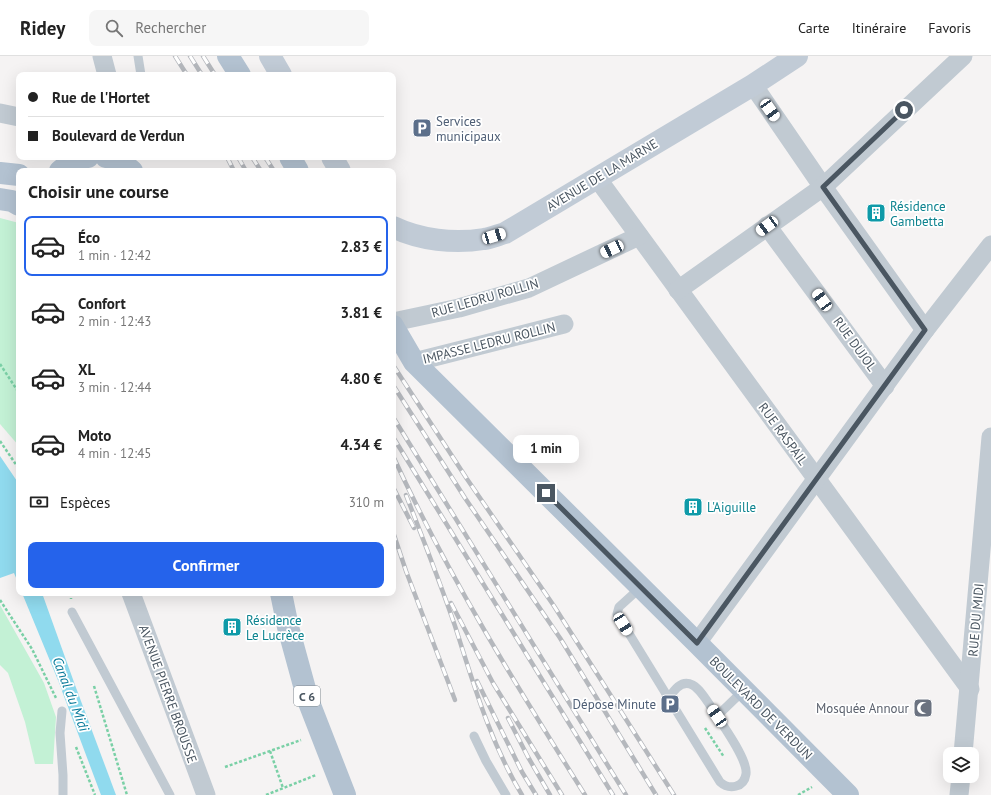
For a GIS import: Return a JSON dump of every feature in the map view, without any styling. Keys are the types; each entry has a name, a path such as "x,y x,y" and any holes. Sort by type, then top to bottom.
{"main road":[{"path":"228,56 238,72"},
{"path":"270,56 280,72"},
{"name":"AVENUE DE LA MARNE","path":"396,228 405,233 422,237 460,241 484,239 505,233 753,85 797,56"},
{"path":"63,168 77,160"},
{"path":"0,173 16,175"},
{"path":"0,199 16,204"},
{"name":"BOULEVARD DE VERDUN","path":"396,331 414,362 848,795"},
{"name":"C 6","path":"282,596 298,666 320,733 344,795"}],"street":[{"path":"102,56 106,72"},
{"path":"678,290 823,187 963,56"},
{"path":"753,85 823,187 925,330"},
{"path":"0,113 16,116"},
{"name":"RUE RASPAIL","path":"597,178 970,689"},
{"name":"RUE DUJOL","path":"767,226 885,386"},
{"name":"RUE LEDRU ROLLIN","path":"396,321 458,308 529,288 639,236"},
{"path":"697,643 925,330 991,244"},
{"name":"IMPASSE LEDRU ROLLIN","path":"414,362 564,324"},
{"name":"RUE DU MIDI","path":"964,747 991,438"},
{"name":"AVENUE PIERRE BROUSSE","path":"132,596 206,795"},
{"path":"959,795 960,783"}],"lane":[{"path":"138,56 140,72"},
{"path":"641,587 619,607 617,614 720,782 724,786 733,788 741,784 746,776 745,764 717,716 698,688 691,684 685,683 678,685 669,698"},
{"path":"72,612 170,795"},
{"path":"717,716 744,690"},
{"path":"62,710 60,733 63,795"},
{"path":"474,736 486,761 506,795"}],"path":[{"path":"0,364 16,388"},
{"path":"0,441 15,464"},
{"path":"0,600 32,649 62,710"},
{"path":"92,680 127,795"},
{"path":"225,767 320,733"},
{"path":"76,746 95,795"},
{"path":"270,751 283,788"},
{"path":"266,795 333,768"}],"green space":[{"path":"0,218 16,222 16,443 0,424"},
{"path":"0,605 44,683 56,717 53,764 35,764 25,722 8,673 0,665"}],"water":[{"path":"0,456 16,480 16,578 14,573 0,578"},
{"path":"23,596 43,596 75,685 67,683 62,690"},
{"name":"Canal du Midi","path":"67,684 75,685 116,795 101,795 62,691"}],"railway":[{"path":"175,56 185,72"},
{"path":"190,56 200,72"},
{"path":"203,56 213,72"},
{"path":"228,160 232,168"},
{"path":"240,160 244,168"},
{"path":"254,160 259,168"},
{"path":"267,160 272,168"},
{"path":"396,370 467,479 554,606 674,795"},
{"path":"396,390 465,498 560,638 656,795"},
{"path":"396,422 626,795"},
{"path":"396,442 613,795"},
{"path":"396,462 459,586 508,671 585,795"},
{"path":"396,493 414,528"},
{"path":"406,495 455,626 476,691 492,734 522,795"},
{"path":"396,541 455,700"},
{"path":"451,603 493,683 562,795"},
{"path":"477,681 522,772 536,795"},
{"path":"508,718 550,795"}],"place":[{"name":"Services municipaux","path":"422,128"},
{"name":"Résidence Gambetta","path":"876,213"},
{"name":"L'Aiguille","path":"693,507"},
{"name":"Résidence Le Lucrèce","path":"232,627"},
{"name":"Dépose Minute","path":"670,704"},
{"name":"Mosquée Annour","path":"923,708"}],"route":[{"path":"546,493 697,643 925,330 823,187 904,110"}]}
